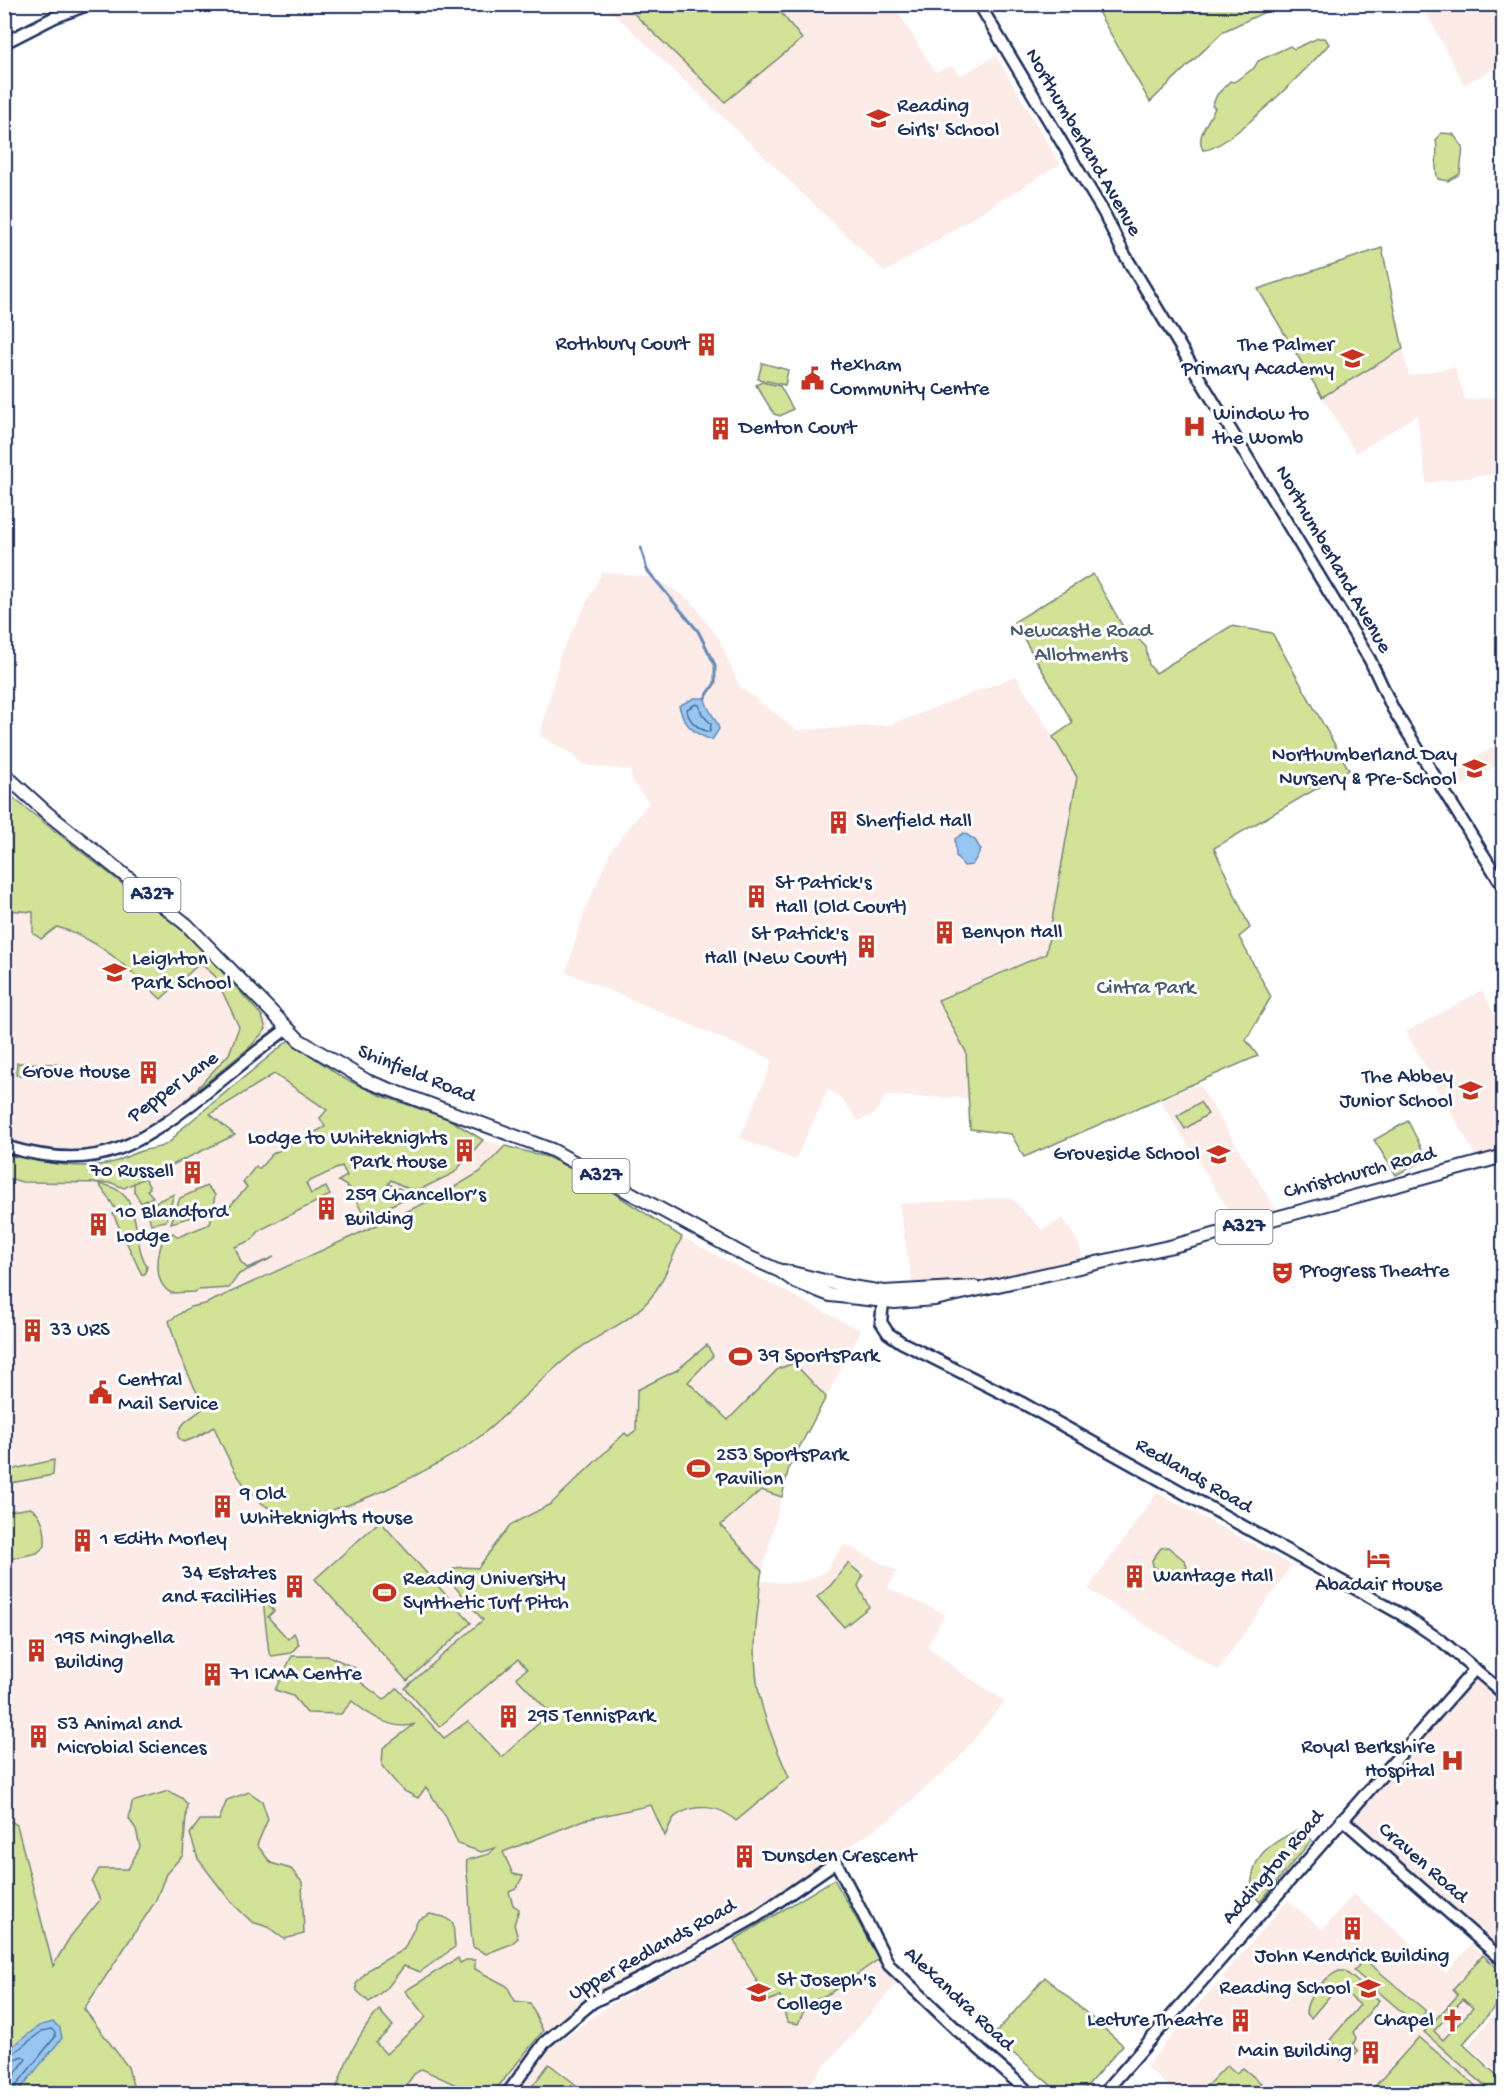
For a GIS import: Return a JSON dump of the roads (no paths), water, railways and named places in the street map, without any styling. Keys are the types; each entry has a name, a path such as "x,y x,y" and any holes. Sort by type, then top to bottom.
{"main road":[{"name":"Shinfield Road","path":"4,774 47,813 187,925 299,1040 367,1081 552,1150 747,1256 780,1270 884,1297"},
{"name":"Christchurch Road","path":"884,1297 962,1286 982,1288 1173,1246 1503,1156"}],"street":[{"path":"4,44 46,22 90,4"},
{"name":"Northumberland Avenue","path":"979,4 1104,213 1123,252 1370,660 1399,719 1503,888"},
{"name":"Pepper Lane","path":"4,1146 55,1157 93,1155 118,1149 155,1129 287,1029"},
{"name":"Redlands Road","path":"884,1297 880,1322 901,1342 1024,1404 1406,1617 1443,1641 1503,1694"},
{"name":"Addington Road","path":"1103,2094 1475,1669"},
{"name":"Craven Road","path":"1342,1819 1503,1961"},
{"name":"Upper Redlands Road","path":"507,2094 545,2042 583,2009 696,1951 756,1917 836,1862"},
{"name":"Alexandra Road","path":"836,1862 889,1965 1031,2094"}],"water":[{"path":"694,698 705,698 718,725 719,729 712,740 691,728 681,713 679,706"},
{"path":"964,833 975,840 981,850 972,865 964,866 956,856 955,839"},
{"path":"53,2022 60,2028 62,2038 17,2093 5,2092 5,2052 39,2026"}],"waterway":[{"path":"641,548 647,570 698,631 715,665 715,683 705,698"}],"place":[{"name":"Reading Girls' School","path":"879,119"},
{"name":"Rothbury Court","path":"707,345"},
{"name":"The Palmer Primary Academy","path":"1352,358"},
{"name":"Hexham Community Centre","path":"812,378"},
{"name":"Window to the Womb","path":"1195,427"},
{"name":"Denton Court","path":"721,429"},
{"name":"Northumberland Day Nursery & Pre-School","path":"1475,768"},
{"name":"Sherfield Hall","path":"838,822"},
{"name":"St Patrick's Hall (Old Court)","path":"757,896"},
{"name":"Benyon Hall","path":"944,933"},
{"name":"St Patrick's Hall (New Court)","path":"866,947"},
{"name":"Leighton Park School","path":"114,972"},
{"name":"Grove House","path":"148,1073"},
{"name":"The Abbey Junior School","path":"1471,1090"},
{"name":"Lodge to Whiteknights Park House","path":"465,1151"},
{"name":"Groveside School","path":"1218,1155"},
{"name":"70 Russell","path":"192,1172"},
{"name":"259 Chancellor’s Building","path":"327,1208"},
{"name":"10 Blandford Lodge","path":"98,1225"},
{"name":"Progress Theatre","path":"1282,1272"},
{"name":"33 URS","path":"32,1331"},
{"name":"39 SportsPark","path":"740,1357"},
{"name":"Central Mail Service","path":"100,1393"},
{"name":"253 SportsPark Pavilion","path":"698,1468"},
{"name":"9 Old Whiteknights House","path":"222,1507"},
{"name":"1 Edith Morley","path":"82,1540"},
{"name":"Abadair House","path":"1379,1558"},
{"name":"Wantage Hall","path":"1135,1577"},
{"name":"34 Estates and Facilities","path":"294,1586"},
{"name":"Reading University Synthetic Turf Pitch","path":"385,1592"},
{"name":"195 Minghella Building","path":"37,1651"},
{"name":"71 ICMA Centre","path":"212,1675"},
{"name":"295 TennisPark","path":"509,1717"},
{"name":"53 Animal and Microbial Sciences","path":"39,1737"},
{"name":"Royal Berkshire Hospital","path":"1453,1760"},
{"name":"Dunsden Crescent","path":"745,1857"},
{"name":"John Kendrick Building","path":"1352,1929"},
{"name":"Reading School","path":"1369,1989"},
{"name":"St Joseph's College","path":"759,1993"},
{"name":"Lecture Theatre","path":"1241,2021"},
{"name":"Chapel","path":"1452,2021"},
{"name":"Main Building","path":"1370,2052"}],"park label":[{"name":"Newcastle Road Allotments","path":"1081,644"},
{"name":"Cintra Park","path":"1146,989"}]}
